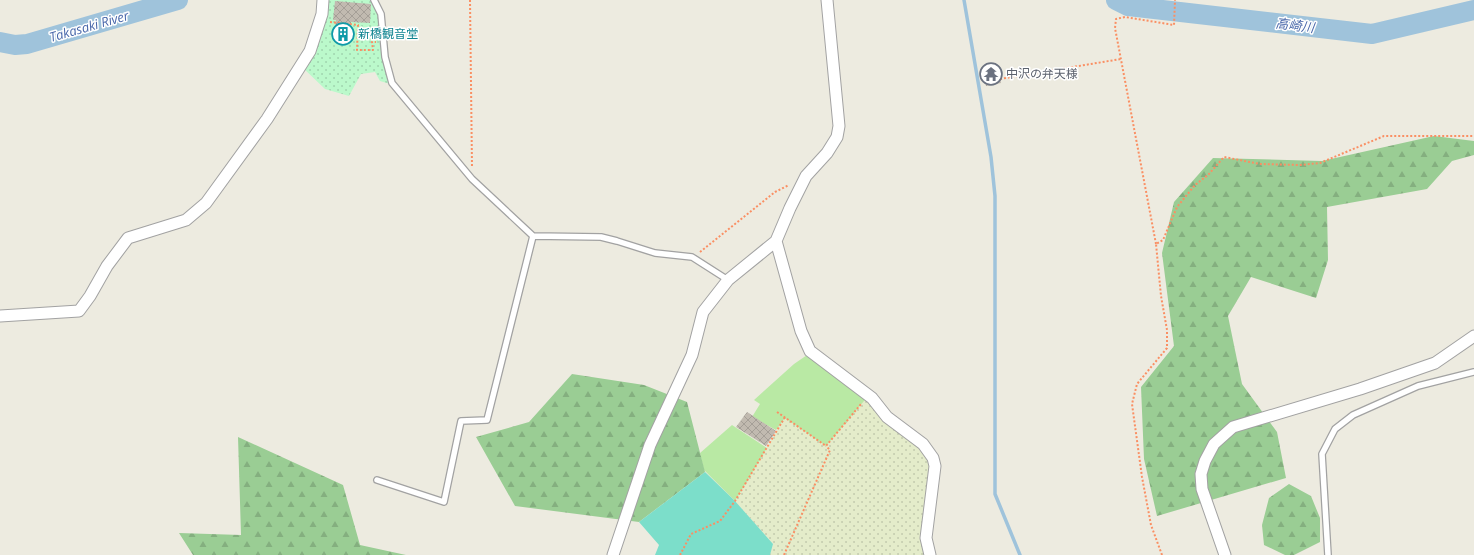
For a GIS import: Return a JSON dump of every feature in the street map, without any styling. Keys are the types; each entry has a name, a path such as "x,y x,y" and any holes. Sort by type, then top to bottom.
{"street":[{"path":"0,316 79,311 90,296 107,266 128,238 186,220 206,203 268,119 310,51 319,21 323,0"},
{"path":"613,555 650,445 692,354 704,312 728,280 776,241 806,176 827,153 837,137 839,126 827,0"},
{"path":"776,241 801,331 810,351 869,395 887,418 923,444 933,458 935,466 926,538 930,555"},
{"path":"1225,555 1202,489 1201,474 1205,461 1214,444 1228,431 1233,427 1360,389 1435,363 1474,336"}],"lane":[{"path":"374,0 381,14 385,57 392,83 472,179 533,236 601,237 655,253 692,257 728,280"},
{"path":"377,480 444,502 461,421 487,420 533,236"},
{"path":"1328,555 1322,454 1335,430 1353,415 1418,386 1474,372"}],"path":[{"path":"470,0 472,179"},
{"path":"1162,555 1151,525 1142,477 1132,404 1137,384 1167,348 1167,330 1161,296 1156,244 1115,28 1116,20 1125,17 1174,25 1176,0"},
{"path":"319,21 358,25 357,50 373,50 372,42 384,41"},
{"path":"1000,80 1120,58"},
{"path":"1156,244 1164,240 1177,207 1195,185 1208,175 1224,157 1260,164 1300,166 1320,163 1384,136 1474,136"},
{"path":"692,257 711,244 775,192 806,176"},
{"path":"826,446 869,395"},
{"path":"777,412 830,450 784,555"},
{"path":"680,555 691,534 720,521 735,501 785,418"}],"green space":[{"path":"325,0 372,0 379,13 390,84 380,81 375,72 361,74 349,96 325,89 302,67"},
{"path":"1434,136 1474,141 1474,155 1452,161 1427,189 1327,207 1328,260 1316,298 1251,277 1228,316 1242,384 1277,432 1286,478 1157,516 1144,459 1141,387 1174,346 1162,253 1174,202 1213,158 1322,161"},
{"path":"810,353 869,395 826,446 785,418 776,430 752,417 760,404 754,400 794,364"},
{"path":"572,374 644,385 687,402 705,472 639,522 515,506 476,437 529,422"},
{"path":"867,397 933,458 930,555 770,555 773,544 735,501 785,417"},
{"path":"732,425 767,448 735,501 704,470 700,453"},
{"path":"238,437 343,485 360,545 406,555 193,555 179,533 241,535"},
{"path":"1289,484 1311,496 1320,518 1320,542 1294,555 1285,555 1264,545 1262,525 1269,498"}],"shaded area":[{"path":"705,472 735,501 773,544 770,555 655,555 659,545 639,522"}],"building":[{"path":"335,1 371,4 370,23 351,22 350,43 334,42 336,20 333,20"},
{"name":"中沢の弁天様","path":"997,65 1001,83 986,86 982,68"},
{"path":"747,412 776,431 766,446 736,427"}],"waterway":[{"name":"Takasaki River","path":"0,42 15,45 27,44 178,0"},
{"path":"964,0 991,157 995,196 995,494 1020,555"},
{"name":"高崎川","path":"1116,0 1128,6 1372,34 1474,10"}],"place":[{"name":"新橋観音堂","path":"343,34"},
{"name":"中沢の弁天様","path":"991,74"}]}
